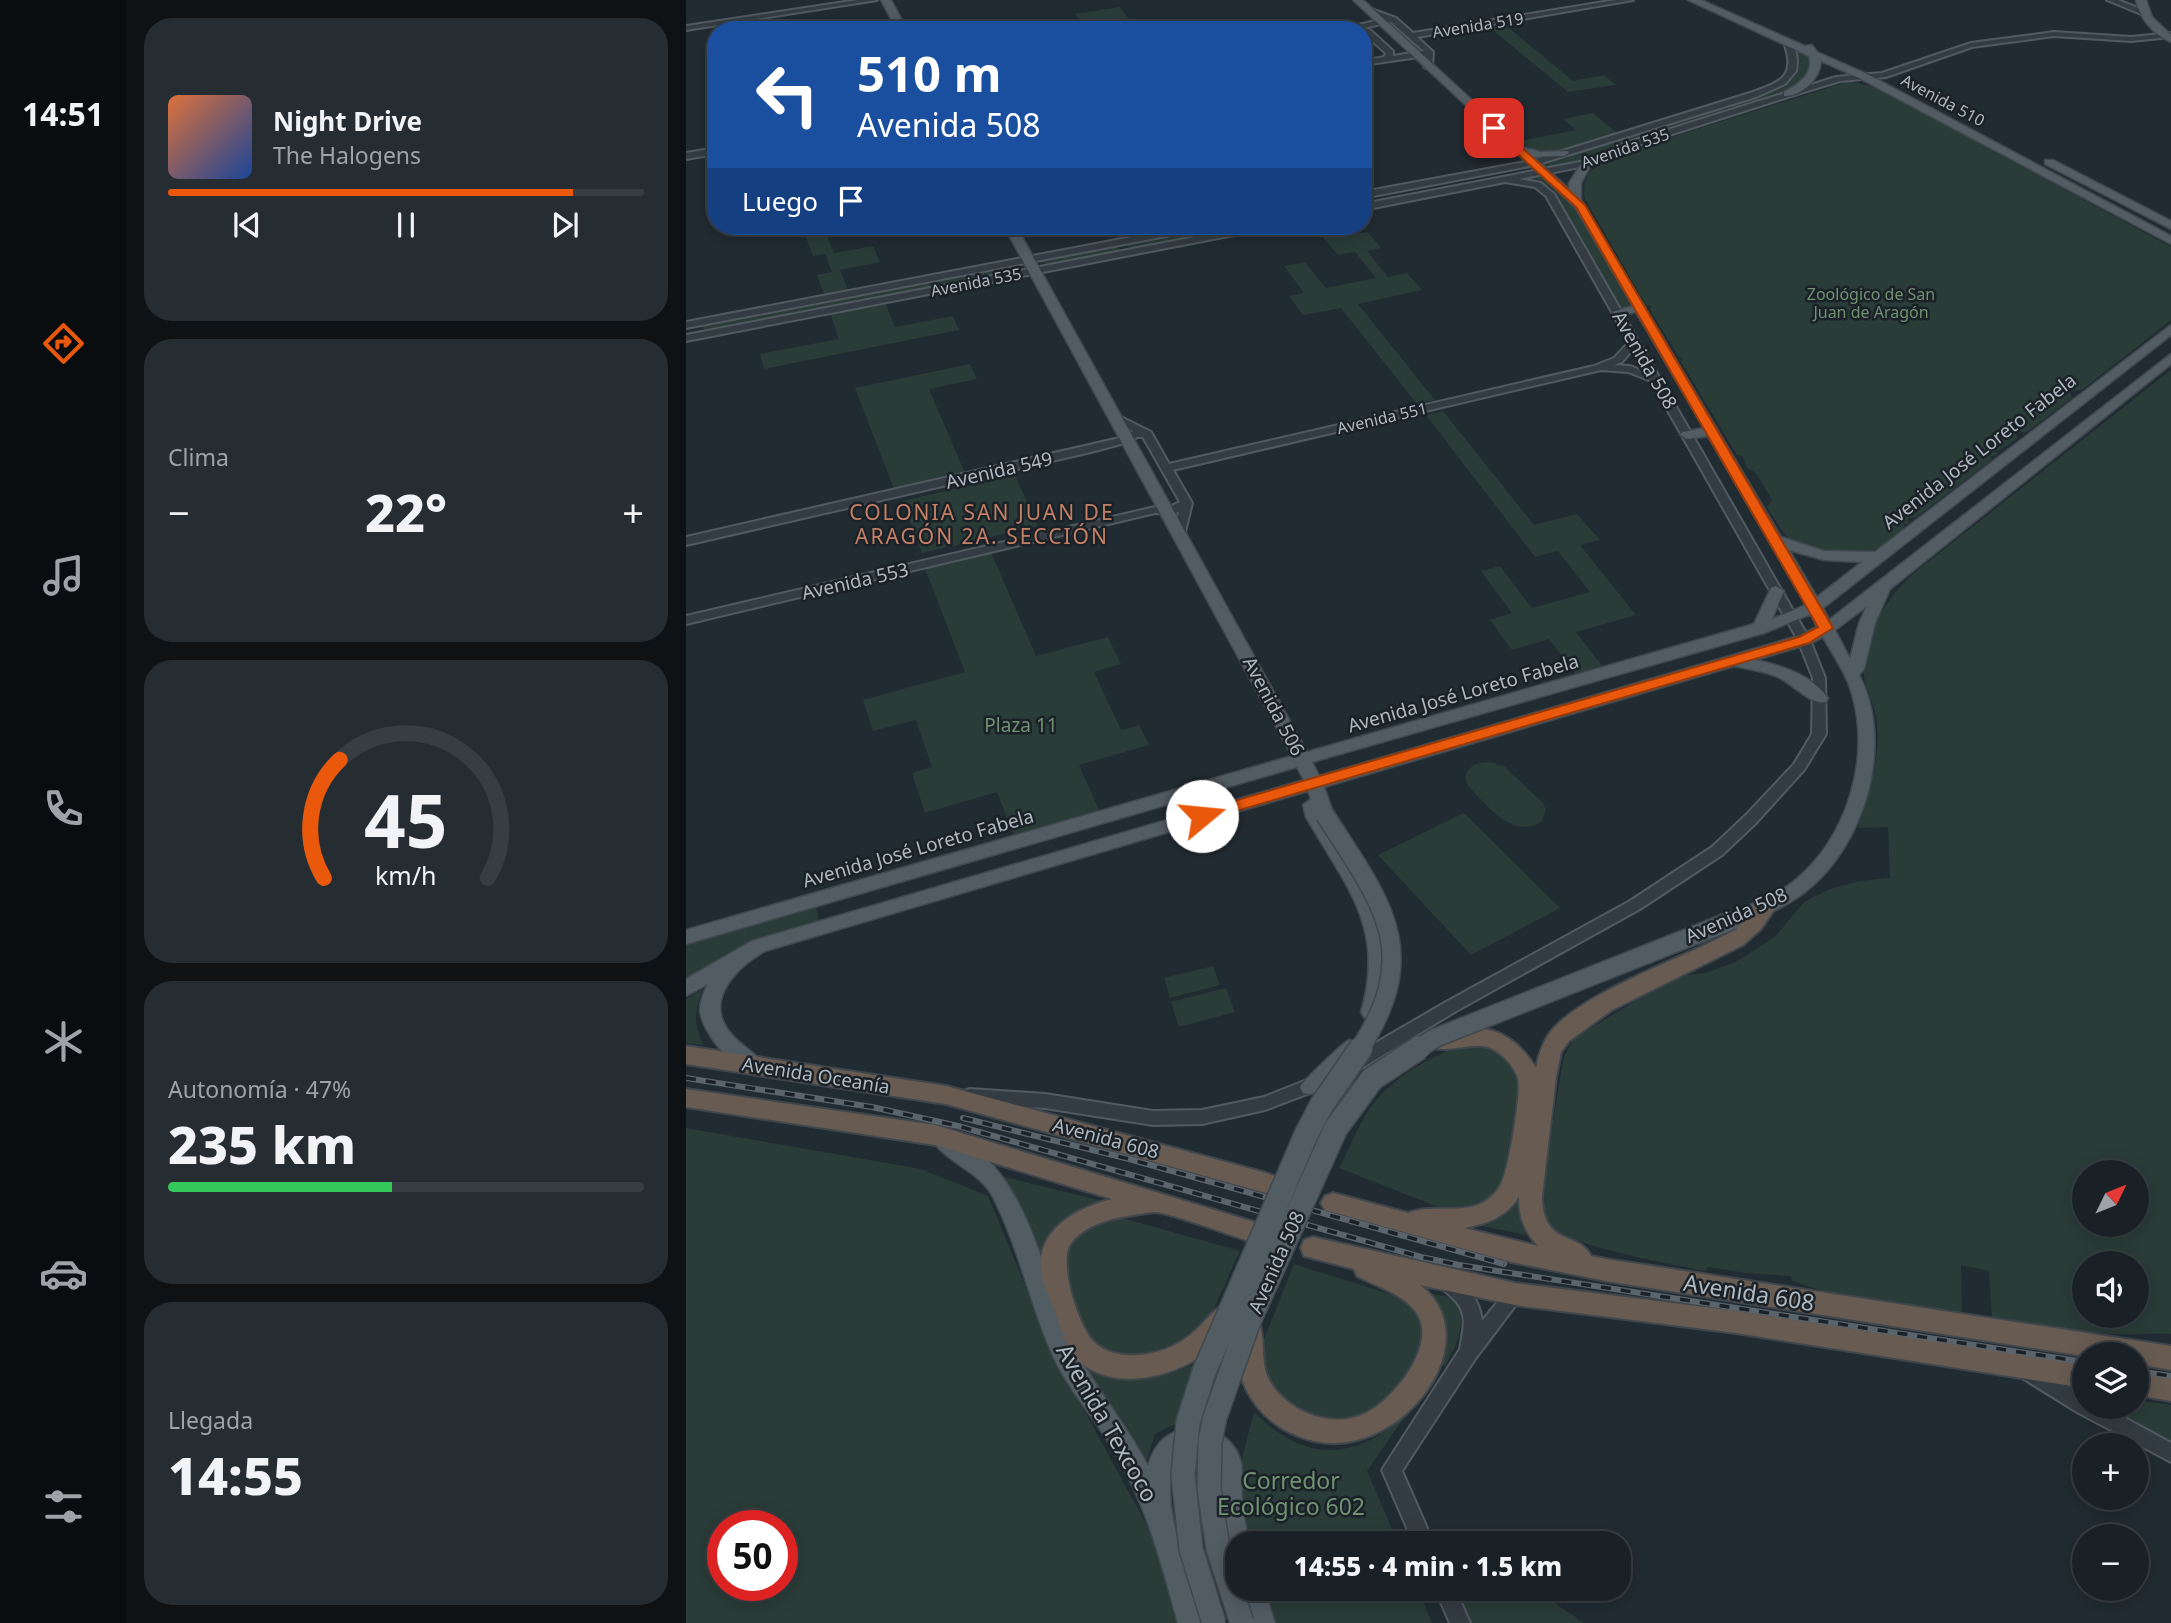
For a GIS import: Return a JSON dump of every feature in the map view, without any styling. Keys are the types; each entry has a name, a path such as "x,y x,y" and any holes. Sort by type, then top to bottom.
{"highway":[{"path":"1606,1270 1554,1245 1540,1233 1529,1211 1551,1050 1559,1035 1580,1019 1650,981 1734,941 1750,929 1768,904"},
{"path":"1402,1222 1469,1216 1494,1209 1507,1195 1516,1179 1530,1080 1518,1055 1499,1041 1478,1035 1457,1036 1423,1046"},
{"name":"Avenida Oceanía","path":"686,1055 946,1095"},
{"name":"Avenida 608","path":"946,1095 1266,1183"},
{"path":"686,1098 935,1135 1246,1229"},
{"name":"Avenida 608","path":"1333,1203 1511,1251 1606,1270 2171,1358"},
{"path":"1175,1208 1116,1206 1097,1212 1073,1226 1057,1246 1053,1261 1054,1275 1064,1305 1085,1350 1109,1364 1147,1367 1194,1348 1240,1316 1254,1379 1277,1411 1296,1423 1316,1430 1335,1432 1373,1423 1393,1409 1409,1392 1430,1359 1435,1329 1432,1317 1416,1297 1347,1258"},
{"name":"Avenida 608","path":"1312,1248 1515,1294 1735,1322 2072,1374"},
{"path":"2149,1385 2171,1389"}],"main road":[{"path":"887,0 898,21"},
{"name":"Avenida 508","path":"1240,1316 1336,1128 1372,1079 1423,1046 1468,1023 1732,920 1800,886 1822,864 1853,815 1866,764 1867,734 1860,692 1851,673 1586,214 1358,0"},
{"name":"Avenida 510","path":"1686,0 1730,6 1815,54 1904,97 2171,241"},
{"name":"Avenida 510","path":"1716,5 1787,39 1808,42 1883,75 2002,136"},
{"path":"2153,6 2170,34"},
{"path":"2142,7 2150,22 2170,34"},
{"path":"1788,94 1802,86 1815,72 1815,54 1808,42"},
{"path":"1904,97 1919,92"},
{"path":"1513,146 1539,155 1564,153"},
{"path":"2027,164 2040,156 2167,224"},
{"path":"1575,202 1575,183 1587,163"},
{"path":"2145,227 2160,228 2167,224"},
{"name":"Avenida 506","path":"1015,235 1303,761 1314,782 1325,815 1375,896 1390,928 1396,960 1390,992 1375,1025 1316,1114 1240,1316"},
{"path":"1618,312 1640,308"},
{"name":"Avenida José Loreto Fabela","path":"686,937 1758,630 1792,618 1814,606 2106,379 2166,345"},
{"name":"Avenida José Loreto Fabela","path":"759,946 1804,640 1826,628 1885,586 2133,388 2166,345"},
{"path":"2106,379 2133,388"},
{"path":"2044,427 2066,441"},
{"path":"1687,435 1713,431"},
{"path":"1930,516 1955,529"},
{"path":"1773,539 1819,557 1843,560 1879,556"},
{"path":"1851,673 1856,669 1867,623 1885,586"},
{"path":"1758,630 1772,606 1776,591"},
{"path":"1652,659 1669,679"},
{"path":"1733,661 1779,670 1808,686 1820,698"},
{"path":"1420,727 1435,747"},
{"path":"1310,1087 1337,1065 1370,1015 1378,989 1381,964 1379,942 1372,922 1315,817 1312,807 1314,782"},
{"path":"1167,799 1179,822"},
{"path":"824,897 831,925"},
{"path":"686,988 759,946"},
{"path":"754,1066 724,1044 714,1029 709,1012 712,995 722,977 759,946"},
{"name":"Avenida Texcoco","path":"935,1135 976,1163 1000,1188 1022,1237 1063,1352 1125,1447 1158,1513 1191,1623"},
{"path":"1214,1623 1191,1549 1183,1475 1188,1422 1204,1372 1240,1316"},
{"path":"1240,1316 1215,1417 1209,1489 1219,1548 1242,1623"},
{"path":"1158,1513 1158,1474 1164,1452 1184,1439 1208,1440 1221,1448 1229,1462 1230,1503 1235,1531"},
{"path":"1255,1601 1262,1623"}],"street":[{"path":"789,9 810,0"},
{"path":"715,21 789,9 873,0"},
{"name":"Avenida 519","path":"1411,36 1629,0"},
{"path":"2111,0 2142,7"},
{"path":"2121,0 2142,7"},
{"name":"Avenida 508","path":"1371,11 1393,20 1429,52"},
{"path":"686,21 727,18"},
{"path":"1372,24 1393,20"},
{"path":"686,28 707,23"},
{"name":"Avenida 535","path":"1372,193 1476,174 1587,163 1623,147 1788,94 1839,79 1883,75 1971,45 2054,34 2131,39 2170,34"},
{"path":"1372,36 1390,53 1388,58"},
{"name":"Avenida 535","path":"1372,205 1505,179 1564,153 1770,88 1786,79 1796,63 1787,39"},
{"path":"1372,61 1429,52 1428,66"},
{"path":"1719,105 1734,112"},
{"path":"686,156 707,152"},
{"path":"1476,174 1486,183"},
{"name":"Avenida 508","path":"946,1095 1045,1101 1153,1118 1190,1117 1265,1103 1310,1087 1635,905 1717,851 1776,793 1813,748 1821,721 1819,678 1804,640 1548,190 1528,182 1505,179"},
{"path":"1383,191 1392,201"},
{"name":"Avenida 535","path":"686,338 937,289 1121,241 1154,235"},
{"name":"Avenida 535","path":"691,324 931,278 1127,253 1218,235"},
{"path":"1121,241 1127,253"},
{"path":"931,278 937,289"},
{"path":"691,324 700,335"},
{"name":"Avenida 551","path":"1167,468 1597,368 1618,360 1634,342"},
{"name":"Avenida 551","path":"1597,368 1630,369 1655,379"},
{"path":"1117,418 1147,434 1167,468 1186,503 1180,534"},
{"name":"Avenida 549","path":"686,541 1128,439 1133,434 1147,434"},
{"name":"Avenida 553","path":"686,620 1144,512 1168,512 1186,503"},
{"path":"1445,1280 1462,1293 1473,1311 1474,1332 1468,1353"},
{"path":"1418,1531 1392,1471 1468,1353 1515,1294"},
{"path":"2023,1368 2034,1378 2072,1400"},
{"path":"2107,1419 2171,1453"},
{"path":"1450,1601 1460,1623"}],"green space":[{"path":"1120,7 1130,21 1080,21 1075,14"},
{"path":"1504,24 1573,81 1604,75 1616,85 1568,92 1489,27"},
{"path":"1793,48 1810,54 1811,73 1790,91 1738,109 1730,107 1729,105 1766,93 1791,80 1798,71 1799,60"},
{"name":"Zoológico de San Juan de Aragón","path":"1850,81 1875,87 2171,247 2171,320 2082,390 2069,391 2072,398 2027,432 2015,433 2018,438 1995,451 1998,455 1990,456 1992,460 1915,518 1908,518 1909,524 1903,524 1904,528 1887,542 1860,555 1810,550 1794,542 1782,531 1767,507 1772,500 1756,473 1747,468 1743,456 1737,455 1681,362 1683,358 1678,356 1650,310 1651,306 1646,305 1585,199 1584,190 1592,170 1618,154"},
{"path":"1721,108 1725,113 1619,146 1586,162 1549,169 1541,164 1713,109"},
{"path":"1593,113 1617,133 1581,146 1555,151 1531,148 1520,141 1576,130 1563,119"},
{"path":"1542,176 1579,211 1632,306 1622,308 1615,302 1552,188 1543,182 1523,179"},
{"path":"805,235 826,235 834,253 873,246 880,262 840,270 848,290 824,294 817,275 832,272 825,254 813,256"},
{"path":"1170,235 1206,235 1135,249 1129,248 1127,244"},
{"path":"1321,235 1370,235 1381,248 1367,251 1388,277 1407,273 1422,290 1358,304 1435,400 1417,404 1341,308 1303,315 1289,296 1304,293 1284,266 1305,262 1326,288 1376,278 1355,252 1338,255"},
{"path":"1114,245 1121,250 1055,264 1040,263 1042,258"},
{"path":"1018,262 1022,270 943,285 938,281"},
{"path":"927,281 931,287 927,289 704,330 703,325 706,323"},
{"path":"884,300 895,327 953,316 959,330 764,369 760,354 839,339 829,310"},
{"path":"970,364 977,379 929,389 965,473 894,489 855,388"},
{"path":"2171,370 2171,1334 2096,1333 1992,1317 1989,1271 1961,1265 1962,1313 1828,1292 1792,1281 1791,1276 1708,1267 1706,1271 1647,1259 1596,1247 1557,1232 1548,1224 1544,1194 1546,1171 1563,1059 1573,1039 1675,977 1705,973 1734,963 1775,937 1804,902 1830,889 1860,881 1890,878 1888,827 1858,828 1873,776 1878,737 1876,717 1864,676 1866,647 1877,619 1894,594 1914,573"},
{"path":"1443,411 1534,525 1577,514 1600,540 1580,545 1636,615 1576,632 1602,666 1575,674 1549,639 1512,650 1490,620 1512,613 1481,571 1500,566 1532,608 1590,592 1558,551 1535,557 1426,415"},
{"path":"1015,475 1038,526 922,553 902,501"},
{"name":"Plaza 11","path":"990,550 1036,656 1108,637 1121,664 1094,672 1121,730 1139,725 1149,745 1079,765 1101,814 1015,839 997,792 925,813 912,773 932,767 916,720 873,731 863,700 965,672 924,566"},
{"path":"1490,762 1505,767 1543,803 1546,810 1541,822 1530,826 1510,823 1500,818 1468,786 1468,771 1480,763"},
{"path":"1464,813 1560,908 1471,955 1378,855"},
{"path":"816,907 819,922 686,983 686,945"},
{"path":"1213,966 1220,985 1170,998 1164,978"},
{"path":"1226,988 1235,1012 1179,1027 1171,1002"},
{"path":"703,989 696,1017 704,1045 686,1043 686,999"},
{"path":"1466,1044 1499,1052 1522,1077 1509,1180 1493,1200 1465,1209 1441,1208 1339,1168 1365,1117 1388,1088 1425,1062"},
{"path":"686,1128 921,1169 988,1196 1054,1355 1151,1533 1180,1623 686,1623"},
{"path":"1000,1176 1107,1202 1087,1209 1046,1276"},
{"path":"1524,1180 1536,1237 1473,1224"},
{"path":"1112,1219 1126,1219 1240,1251 1212,1313 1193,1337 1147,1358 1111,1354 1095,1342 1084,1329 1064,1277 1065,1250 1083,1228"},
{"path":"1294,1264 1402,1298 1411,1304 1426,1326 1420,1361 1375,1413 1343,1423 1295,1412 1269,1386 1261,1347"},
{"path":"1428,1293 1456,1298 1459,1307 1460,1333 1445,1366 1439,1361 1436,1305"},
{"path":"1072,1351 1132,1376 1159,1375 1195,1364 1177,1423 1155,1434 1146,1463"},
{"path":"2149,1402 2171,1405 2171,1448 2149,1436 2149,1433 2144,1433 2118,1419 2149,1419"},
{"name":"Corredor Ecológico 602","path":"1254,1412 1291,1440 1328,1450 1366,1442 1405,1416 1367,1471 1393,1531 1243,1531 1240,1466"},
{"path":"1265,1601 1423,1601 1432,1623 1273,1623"},
{"path":"1460,1601 1552,1601 1584,1623 1470,1623"}],"railway":[{"path":"686,1078 872,1107 958,1126 1421,1257 1459,1265 2072,1360"},
{"path":"963,1118 1129,1159 1504,1264"},
{"path":"2149,1373 2171,1376"}],"district":[{"name":"COLONIA SAN JUAN DE ARAGÓN 2A. SECCIÓN","path":"982,525"}],"route":[{"path":"1202,816 1804,640 1826,628 1580,205 1494,128"}]}
